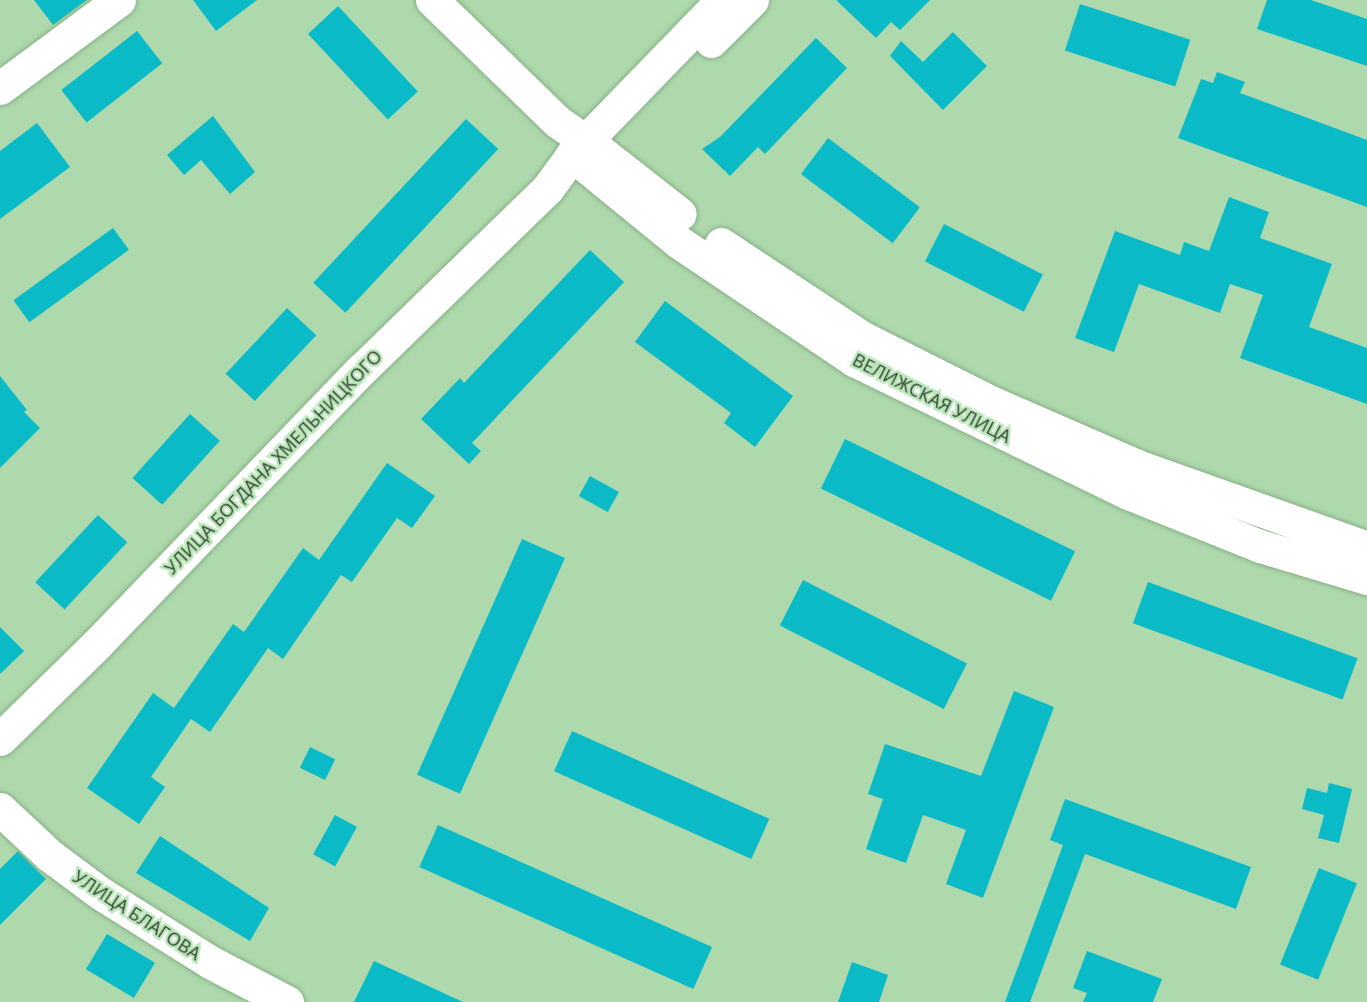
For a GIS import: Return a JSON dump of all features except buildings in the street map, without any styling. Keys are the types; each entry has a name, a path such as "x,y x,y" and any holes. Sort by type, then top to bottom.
{"main road":[{"path":"0,88 120,0"},
{"name":"ВЕЛИЖСКАЯ УЛИЦА","path":"432,0 558,122 586,154 680,243 854,360 1128,493 1260,546 1367,578"},
{"name":"УЛИЦА БОГДАНА ХМЕЛЬНИЦКОГО","path":"586,154 722,0"},
{"name":"УЛИЦА БОГДАНА ХМЕЛЬНИЦКОГО","path":"0,739 97,645 361,370 548,188 752,0"},
{"name":"ВЕЛИЖСКАЯ УЛИЦА","path":"586,154 863,338 995,404 1140,467 1367,548"},
{"name":"УЛИЦА БЛАГОВА","path":"0,809 49,855 100,893 210,962 287,1002"}]}
